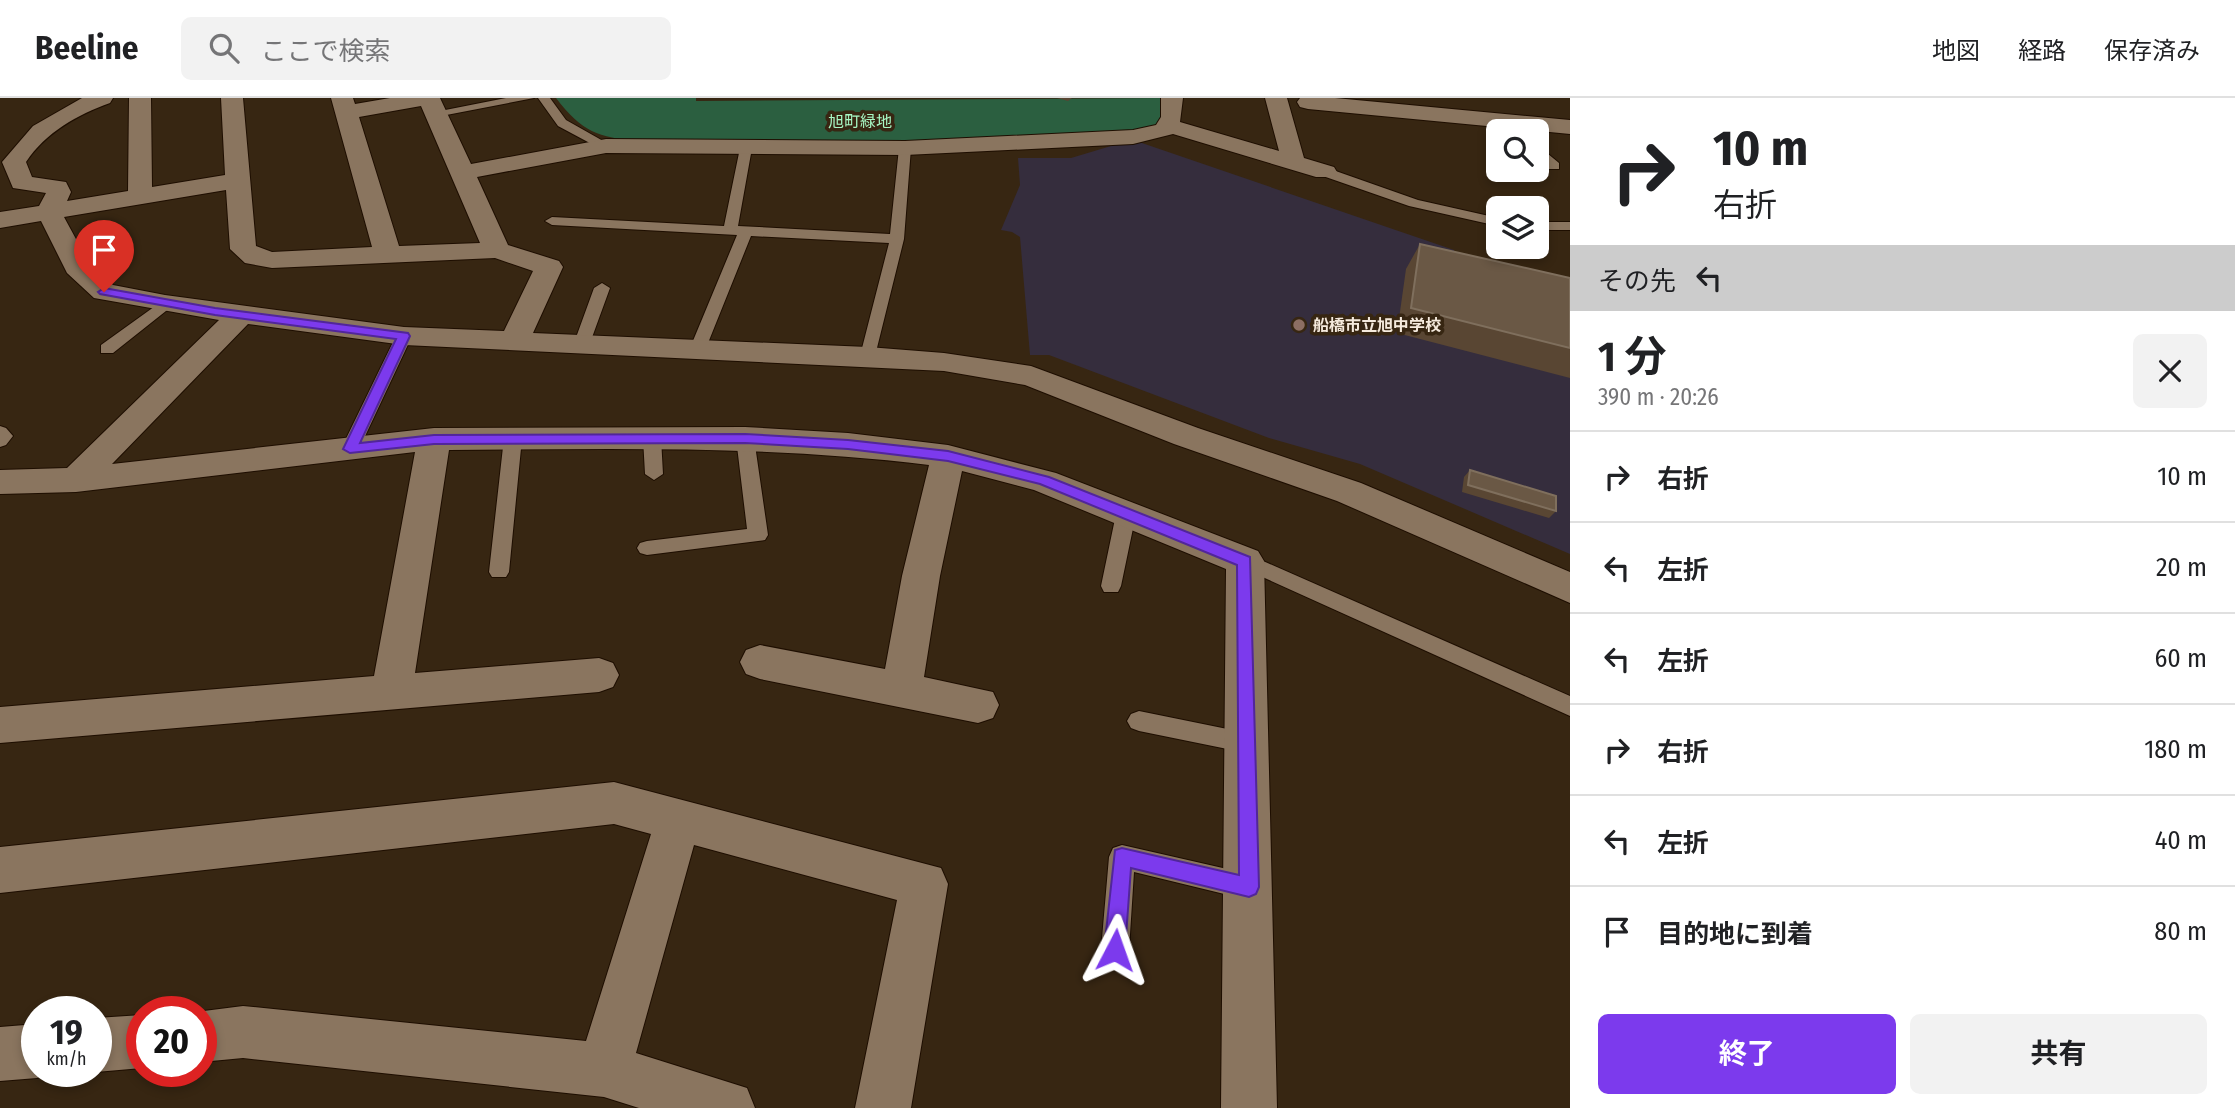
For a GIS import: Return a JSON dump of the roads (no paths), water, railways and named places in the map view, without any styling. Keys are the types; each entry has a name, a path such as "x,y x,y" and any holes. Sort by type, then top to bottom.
{"street":[{"path":"50,212 59,192 57,187 22,183 14,162 19,153 54,120 102,98"},
{"path":"140,98 140,197"},
{"path":"232,98 243,249 255,257 272,260 497,250 549,267 515,340"},
{"path":"462,173 606,146 905,148 1133,137 1164,130 1172,117 1172,98"},
{"path":"1276,98 1293,160"},
{"path":"1481,98 1567,127"},
{"path":"388,255 344,105 429,99 497,250"},
{"path":"1308,102 1486,123"},
{"path":"1168,125 1293,160 1325,172"},
{"path":"1549,127 1567,127"},
{"path":"0,220 239,180"},
{"path":"50,212 77,267 104,292 165,304 404,336 868,356 944,362 1031,376 1186,436 1349,492 1570,588"},
{"path":"76,480 239,316"},
{"path":"0,482 76,480 434,439 745,438 848,444 948,456 1044,481 1245,561 1249,1108"},
{"path":"392,690 434,439"},
{"path":"902,689 921,576 948,456"},
{"path":"760,662 978,705"},
{"path":"0,725 392,690 598,675"},
{"path":"0,870 614,803 924,884 883,1108"},
{"path":"604,1070 678,820"},
{"path":"217,1034 243,1032 604,1070 727,1108"},
{"path":"0,1054 21,1052"}],"lane":[{"path":"436,113 528,98"},
{"path":"544,98 562,123 606,146"},
{"path":"698,348 738,231 746,148"},
{"path":"868,356 897,239 905,148"},
{"path":"1549,161 1554,166"},
{"path":"1325,172 1413,203 1486,219"},
{"path":"552,221 897,239"},
{"path":"1549,226 1570,226"},
{"path":"582,343 602,288"},
{"path":"107,349 165,304"},
{"path":"350,449 404,336"},
{"path":"0,432 4,436 0,441"},
{"path":"499,572 513,438"},
{"path":"652,438 654,474"},
{"path":"647,548 758,535 745,438"},
{"path":"1111,586 1126,514"},
{"path":"1245,561 1570,706"},
{"path":"1139,721 1247,743"},
{"path":"1115,950 1122,857 1249,887"}],"place":[{"name":"船橋市立旭中学校","path":"1299,325"}],"park label":[{"name":"旭町緑地","path":"860,121"}]}
